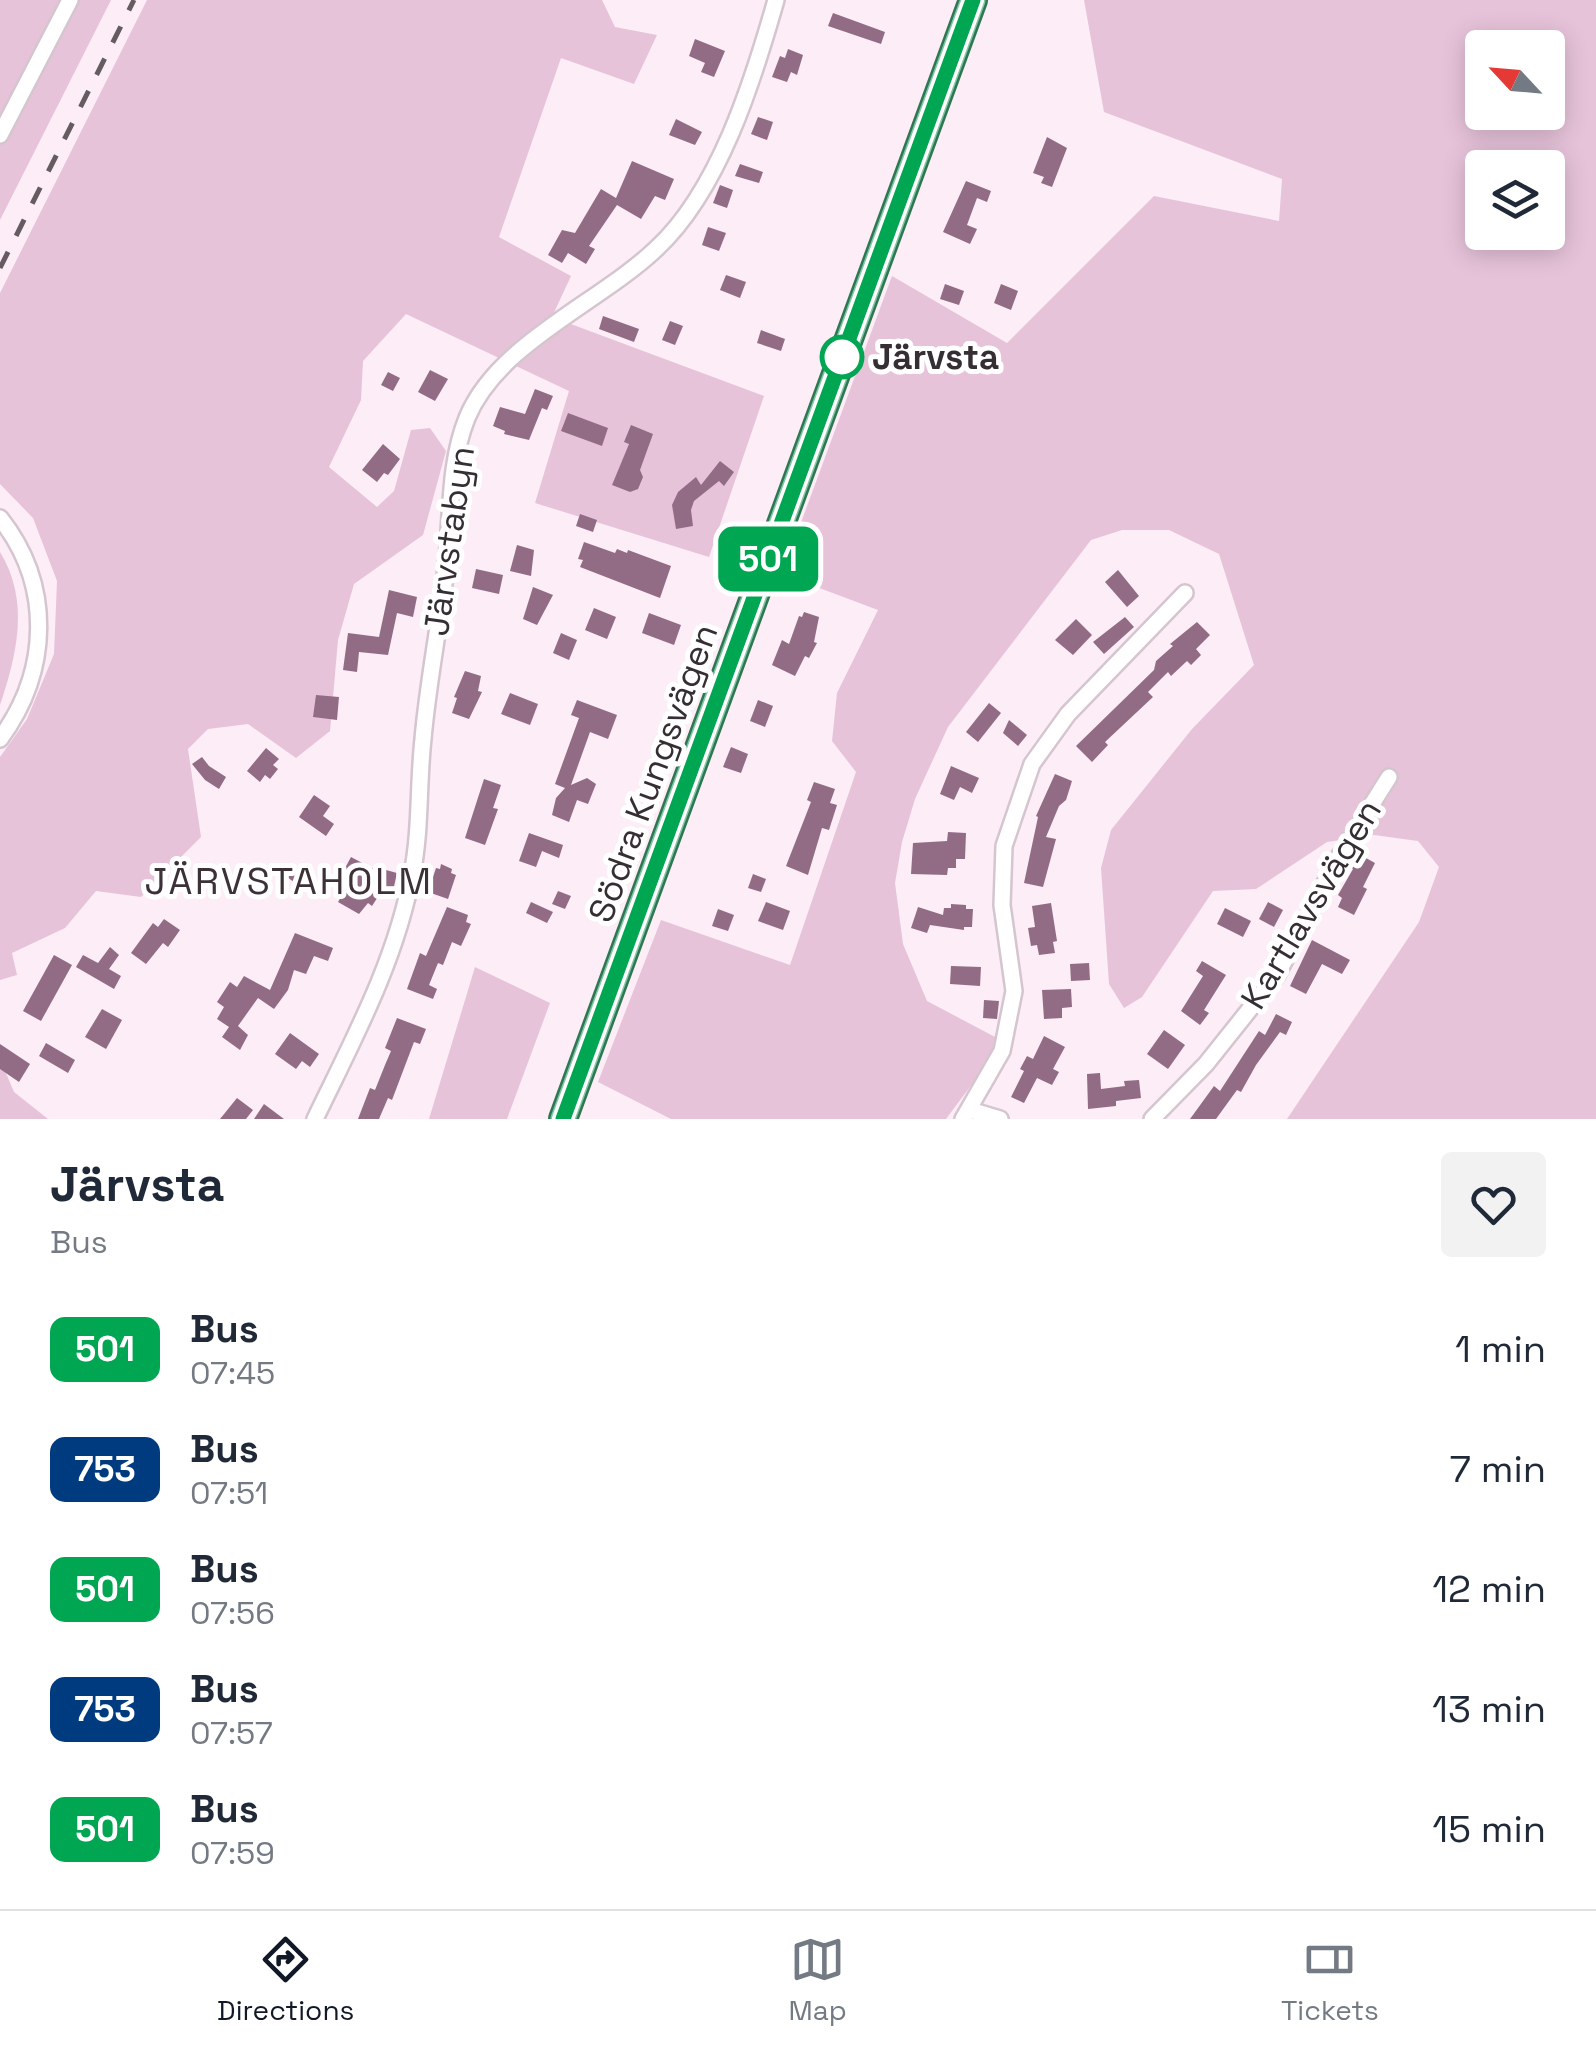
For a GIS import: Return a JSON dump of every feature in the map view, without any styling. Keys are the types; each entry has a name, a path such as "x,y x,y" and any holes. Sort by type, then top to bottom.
{"main road":[{"name":"Södra Kungsvägen","path":"563,1119 973,0"}],"street":[{"path":"0,136 70,0"},
{"name":"Järvstabyn","path":"315,1119 390,954 414,870 422,738 446,566 453,478 467,419 489,379 526,346 656,249 686,216 735,118 776,0"},
{"path":"0,518 14,535 38,592 39,646 18,714 0,739"},
{"path":"1000,1119 967,1114 1002,1051 1014,991 1002,906 1004,846 1032,764 1068,714 1186,593"},
{"name":"Kartlavsvägen","path":"1152,1119 1206,1064 1276,975 1337,860 1389,777"}],"shaded area":[{"path":"0,0 111,0 0,220"},
{"path":"147,0 602,0 615,27 657,35 634,84 561,58 499,237 571,276 552,317 764,396 709,557 535,503 569,391 406,314 363,361 361,400 329,467 377,507 394,491 411,430 430,428 446,451 423,535 354,584 338,640 330,731 296,758 248,724 208,729 188,749 201,837 141,897 96,891 65,928 12,953 17,975 0,980 0,757 27,719 54,654 57,581 33,518 0,484 0,293"},
{"path":"1084,0 1596,0 1596,1119 1287,1119 1419,922 1439,867 1418,841 1374,835 1327,842 1256,889 1213,891 1142,997 1124,1008 1109,984 1101,868 1111,830 1192,729 1254,665 1219,554 1169,530 1122,530 1091,540 948,727 915,799 895,883 903,944 927,1001 997,1038 987,1064 946,1119 671,1119 598,1082 661,920 790,965 856,772 832,741 837,693 878,610 782,574 892,276 1007,343 1154,196 1279,221 1282,179 1104,112"},
{"path":"0,552 15,589 18,628 0,705"},
{"path":"475,967 550,1003 507,1119 429,1119"},
{"path":"0,1059 14,1092 48,1119 0,1119"}],"building":[{"path":"833,13 885,32 881,44 828,26"},
{"path":"695,39 725,51 714,77 701,72 705,63 689,56"},
{"path":"788,49 803,55 797,75 791,72 787,82 772,77 780,56 785,58"},
{"path":"758,117 773,122 767,140 751,134"},
{"path":"676,119 702,132 695,145 669,135"},
{"path":"1047,137 1067,148 1052,187 1041,183 1044,177 1033,173"},
{"path":"632,161 674,179 665,200 655,196 641,219 617,205 589,246 595,249 586,264 568,253 562,263 548,255 562,230 575,233 601,189 616,198"},
{"path":"740,164 763,172 759,183 735,176"},
{"path":"966,181 991,191 987,202 977,198 967,225 977,229 970,244 943,232"},
{"path":"720,185 733,190 727,208 713,203"},
{"path":"708,227 726,233 719,251 702,245"},
{"path":"726,275 746,282 740,298 720,290"},
{"path":"945,284 964,291 959,305 940,299"},
{"path":"1001,284 1018,291 1011,310 994,303"},
{"path":"603,316 639,329 634,342 599,329"},
{"path":"670,321 683,326 675,345 662,340"},
{"path":"761,330 785,339 781,351 757,343"},
{"path":"430,370 448,379 435,401 418,392"},
{"path":"388,372 400,378 393,391 381,385"},
{"path":"535,389 553,396 547,410 542,408 529,440 504,434 505,431 493,426 500,407 525,414"},
{"path":"568,413 608,428 602,446 561,431"},
{"path":"631,425 653,434 640,470 643,477 638,489 630,492 612,485 629,444 624,442"},
{"path":"383,444 400,459 377,482 362,470"},
{"path":"720,461 734,472 724,486 719,481 694,501 693,526 676,529 672,505 678,492 696,477 701,485"},
{"path":"580,514 597,520 593,532 576,526"},
{"path":"584,542 615,553 617,549 627,553 628,550 671,566 660,598 580,567 583,560 578,559"},
{"path":"517,545 534,550 531,576 510,571"},
{"path":"476,569 503,575 499,594 472,588"},
{"path":"1118,570 1139,596 1127,607 1105,582"},
{"path":"533,587 553,595 537,625 523,619"},
{"path":"389,590 417,597 413,617 397,613 388,655 359,652 357,672 343,670 348,633 379,637"},
{"path":"594,608 616,617 607,639 585,630"},
{"path":"804,612 819,617 814,642 817,643 795,676 772,665 782,640 789,644"},
{"path":"649,613 681,625 674,645 642,633"},
{"path":"1125,617 1134,627 1104,654 1093,642"},
{"path":"1076,619 1092,635 1073,655 1055,640"},
{"path":"1197,622 1210,635 1196,649 1201,655 1191,665 1187,661 1171,676 1168,672 1148,692 1153,697 1105,742 1108,745 1092,762 1076,746 1154,670 1156,661 1173,646 1170,644"},
{"path":"561,633 577,640 569,660 553,653"},
{"path":"465,671 481,676 478,691 482,692 469,719 452,713"},
{"path":"510,693 538,704 530,725 501,714"},
{"path":"316,695 339,697 337,720 313,717"},
{"path":"577,700 617,715 608,739 590,732 571,785 587,778 596,784 588,804 577,800 569,822 552,815 556,798 565,788 555,784 579,718 571,715"},
{"path":"758,700 773,706 765,727 750,721"},
{"path":"989,703 1001,713 978,742 966,732"},
{"path":"1009,720 1027,735 1018,746 1003,733"},
{"path":"731,747 748,754 741,773 723,767"},
{"path":"266,748 279,759 273,765 278,769 270,779 265,775 260,782 247,771"},
{"path":"202,757 226,777 219,789 192,764"},
{"path":"951,766 979,778 972,793 960,787 954,800 940,794"},
{"path":"1055,774 1072,781 1046,837 1056,839 1043,887 1024,883 1036,816"},
{"path":"484,779 501,785 493,808 498,809 485,845 465,838"},
{"path":"814,782 835,789 830,803 837,805 829,830 822,828 808,875 786,866 811,802 807,800"},
{"path":"314,795 330,806 323,816 334,824 326,836 299,817"},
{"path":"948,832 966,833 965,859 956,859 956,868 948,868 947,875 911,874 913,843 947,841"},
{"path":"529,833 563,845 559,858 542,851 536,867 519,861"},
{"path":"1355,852 1375,863 1354,915 1338,907 1342,898 1338,895 1353,869 1347,866"},
{"path":"351,857 385,875 386,870 397,873 393,891 383,889 372,906 368,903 359,914 338,902 354,876 344,870"},
{"path":"441,864 456,875 448,899 428,892"},
{"path":"295,866 313,879 305,890 287,877"},
{"path":"753,874 766,879 761,892 748,888"},
{"path":"558,891 571,896 565,909 552,904"},
{"path":"531,902 553,912 547,923 526,913"},
{"path":"766,902 790,911 783,930 758,921"},
{"path":"1268,902 1283,910 1274,927 1259,919"},
{"path":"1051,903 1055,953 1039,955 1037,945 1031,946 1028,928 1035,927 1032,906"},
{"path":"951,904 973,909 972,927 964,930 930,925 927,933 911,928 918,907 943,915 944,908 951,908"},
{"path":"447,907 468,915 466,922 471,924 461,946 452,942 443,965 438,963 429,985 437,989 433,999 407,989 420,953 426,956"},
{"path":"1225,908 1251,921 1243,937 1217,924"},
{"path":"718,909 734,915 728,931 712,926"},
{"path":"164,919 180,930 168,947 163,943 146,964 131,953 153,923 158,927"},
{"path":"295,933 333,948 328,961 314,956 306,974 294,970 288,990 274,1009 258,998 238,1026 248,1035 240,1050 222,1037 229,1027 217,1019 224,1007 217,1002 230,982 237,987 244,976 270,990"},
{"path":"1312,940 1350,960 1342,974 1322,964 1306,994 1290,986"},
{"path":"110,947 119,955 109,969 121,976 114,989 76,967 83,955 98,963"},
{"path":"54,955 72,965 41,1021 23,1011"},
{"path":"1202,961 1226,975 1204,1010 1209,1013 1200,1025 1181,1011 1203,976 1196,971"},
{"path":"1089,963 1090,980 1071,981 1070,964"},
{"path":"951,966 981,967 980,986 950,984"},
{"path":"1071,989 1072,1007 1062,1008 1062,1018 1044,1019 1042,990"},
{"path":"984,1000 999,1001 997,1019 983,1018"},
{"path":"102,1009 122,1020 106,1049 85,1037"},
{"path":"1276,1014 1292,1022 1286,1035 1280,1032 1241,1092 1237,1090 1216,1119 1190,1119 1214,1086 1220,1091 1259,1031 1265,1035"},
{"path":"397,1018 426,1029 420,1044 414,1042 392,1100 388,1098 379,1119 358,1119 391,1051 385,1048"},
{"path":"1164,1030 1185,1045 1168,1069 1147,1054"},
{"path":"290,1033 319,1054 310,1067 302,1061 296,1069 275,1054"},
{"path":"1044,1036 1065,1047 1053,1069 1059,1072 1052,1085 1037,1078 1024,1103 1011,1097 1027,1056 1033,1059"},
{"path":"46,1043 75,1060 68,1073 39,1056"},
{"path":"0,1044 30,1064 19,1082 0,1069"},
{"path":"1100,1073 1101,1089 1139,1080 1141,1098 1088,1109 1087,1074"},
{"path":"237,1098 253,1110 246,1119 220,1119"},
{"path":"264,1104 284,1119 254,1119"}],"railway":[{"path":"0,268 134,0"}],"bus line":[{"name":"501","path":"563,1119 973,0"}],"place":[{"name":"Järvsta","path":"842,357"}],"district":[{"name":"JÄRVSTAHOLM","path":"289,881"}]}
